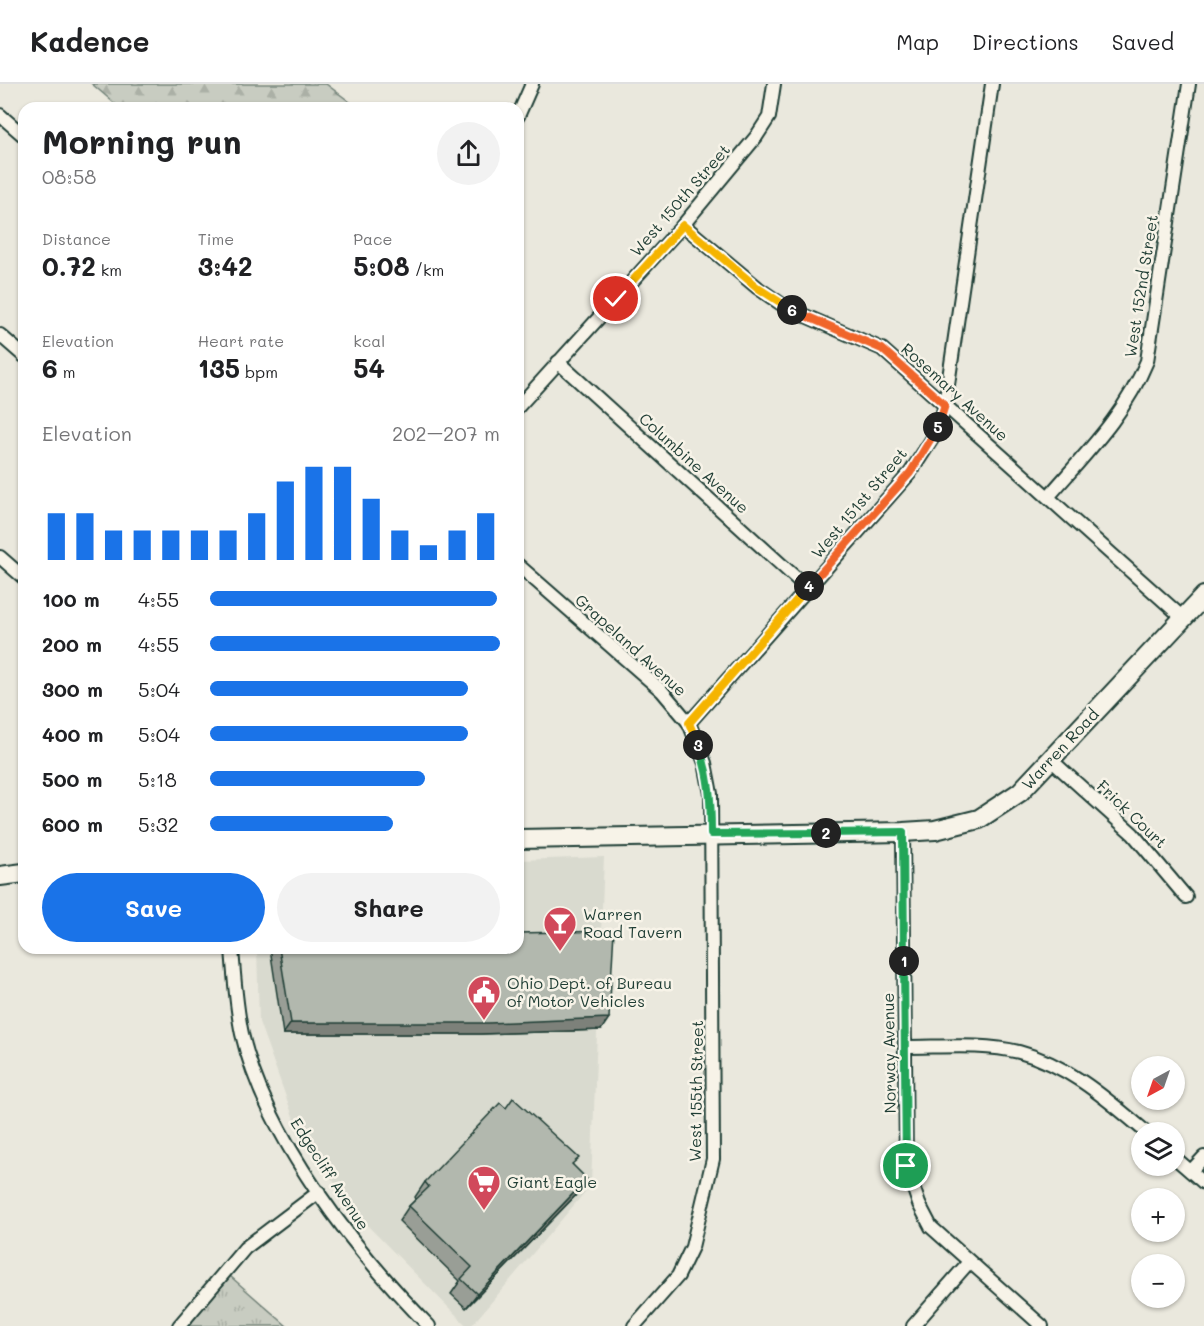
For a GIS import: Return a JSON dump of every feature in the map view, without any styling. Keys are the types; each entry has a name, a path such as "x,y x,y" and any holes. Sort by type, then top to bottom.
{"main road":[{"name":"Warren Road","path":"524,839 903,832 934,830 979,819 1020,792 1204,596"},
{"path":"0,876 18,874"}],"street":[{"path":"524,102 532,84"},
{"name":"West 150th Street","path":"524,400 683,225 756,136 769,117 774,84"},
{"name":"West 151st Street","path":"689,723 910,473 938,430 945,405 992,84"},
{"name":"West 152nd Street","path":"1048,497 1118,418 1136,388 1147,361 1189,84"},
{"path":"0,115 18,131"},
{"name":"Rosemary Avenue","path":"683,225 758,288 788,308 882,349 1183,618"},
{"path":"0,335 18,351"},
{"name":"Columbine Avenue","path":"558,362 807,588"},
{"path":"0,557 18,573"},
{"name":"Grapeland Avenue","path":"524,570 662,691 689,723 705,763 711,794 711,834"},
{"name":"Frick Court","path":"1051,760 1133,834 1186,897"},
{"name":"Norway Avenue","path":"903,832 906,1166 919,1204 931,1227 1042,1326"},
{"name":"West 155th Street","path":"634,1326 678,1276 693,1247 713,1159 715,1108 711,834"},
{"name":"Edgecliff Avenue","path":"233,954 242,1034 257,1079 276,1121 319,1192 363,1252 429,1326"},
{"path":"905,1047 975,1048 1019,1052 1057,1066 1099,1093 1134,1122"},
{"path":"1191,1171 1204,1157"},
{"path":"1185,1166 1204,1183"},
{"path":"179,1326 245,1248 319,1192"},
{"path":"913,1326 969,1262"}],"shaded area":[{"path":"604,857 591,1185 471,1326 467,1326 360,1218 299,1133 259,1022 257,954 524,954 524,860"}],"green space":[{"path":"92,84 326,84 350,102 113,102"},
{"path":"230,1276 287,1326 188,1326"}],"building":[{"path":"614,931 609,1018 489,1023 291,1023 280,954 524,954 524,933"},
{"name":"Giant Eagle","path":"513,1098 579,1158 572,1164 587,1179 477,1294 461,1279 472,1267 409,1206 429,1187 425,1182 500,1103 506,1108"}],"place":[{"name":"Warren Road Tavern","path":"560,952"},
{"name":"Ohio Dept. of Bureau of Motor Vehicles","path":"484,1021"},
{"name":"Giant Eagle","path":"484,1211"}],"route":[{"path":"616,299 683,225 758,288 788,308 882,349 945,405 938,430 910,473 689,723 705,763 711,794 711,834 903,832 906,1166"}]}
